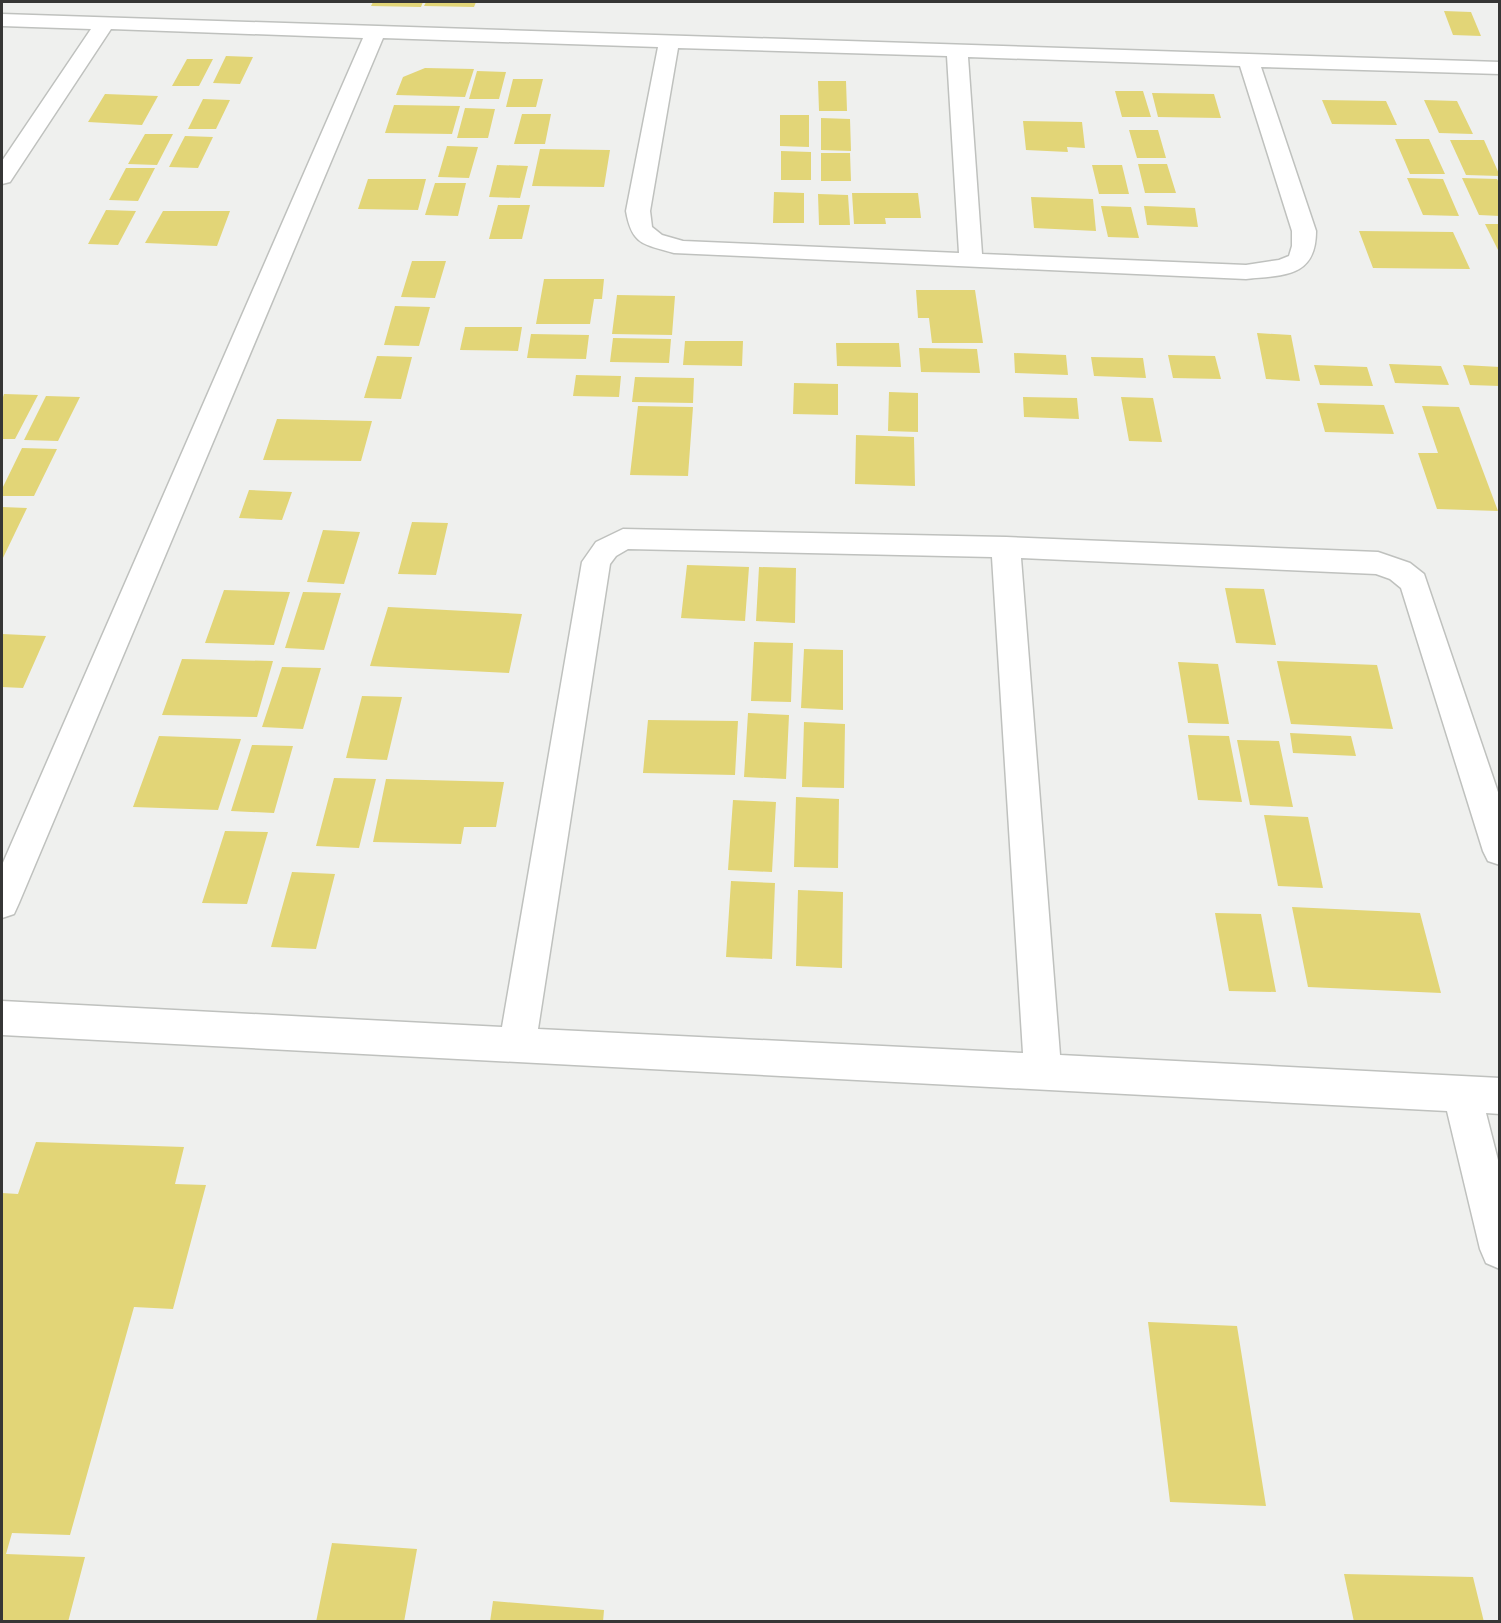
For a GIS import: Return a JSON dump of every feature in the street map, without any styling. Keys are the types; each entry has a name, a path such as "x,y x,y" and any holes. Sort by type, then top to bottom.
{"street":[{"path":"2,20 1500,68"},
{"path":"2,177 106,22"},
{"path":"2,903 376,32"},
{"path":"669,43 638,211 641,230 654,240 682,248 1246,272 1285,267 1299,260 1304,246 1304,231 1249,61"},
{"path":"957,52 971,260"},
{"path":"517,1044 596,562 606,549 623,539 1006,547 1378,563 1400,571 1414,582 1500,851"},
{"path":"1006,547 1043,1073"},
{"path":"2,1018 1500,1096"},
{"path":"1462,1094 1500,1249"}],"building":[{"path":"373,2 423,2 421,7 371,6"},
{"path":"426,2 476,2 474,7 424,6"},
{"path":"1444,11 1471,12 1481,36 1453,35"},
{"path":"226,56 253,57 240,84 213,83"},
{"path":"187,59 213,59 199,86 172,86"},
{"path":"425,68 474,69 465,97 396,95 403,77"},
{"path":"477,71 506,72 499,99 469,99"},
{"path":"513,79 543,79 536,107 506,107"},
{"path":"818,81 846,81 847,111 819,111"},
{"path":"1115,91 1143,91 1151,117 1122,117"},
{"path":"1152,93 1214,94 1221,118 1158,117"},
{"path":"105,94 158,96 142,125 88,122"},
{"path":"203,99 230,100 216,129 188,129"},
{"path":"1322,100 1386,101 1397,125 1332,124"},
{"path":"1424,100 1457,101 1473,134 1439,133"},
{"path":"394,105 460,106 452,134 385,133"},
{"path":"465,108 495,109 488,138 457,138"},
{"path":"522,114 551,114 545,144 514,144"},
{"path":"780,115 809,115 809,147 780,146"},
{"path":"821,118 850,119 851,151 821,150"},
{"path":"1023,121 1082,122 1085,148 1067,147 1068,152 1026,150"},
{"path":"1129,130 1158,130 1166,158 1137,158"},
{"path":"145,134 173,134 157,165 128,164"},
{"path":"185,136 213,137 198,168 169,167"},
{"path":"1395,139 1429,139 1445,174 1410,174"},
{"path":"1450,140 1484,140 1500,176 1466,175"},
{"path":"447,146 478,147 469,178 438,177"},
{"path":"540,149 610,150 604,187 532,186"},
{"path":"781,151 811,152 811,180 781,180"},
{"path":"821,153 850,153 851,181 821,181"},
{"path":"1138,164 1167,164 1176,193 1145,193"},
{"path":"497,165 528,166 520,198 489,197"},
{"path":"1092,165 1122,165 1129,194 1099,194"},
{"path":"126,168 155,168 138,201 109,200"},
{"path":"1407,178 1443,179 1459,216 1423,215"},
{"path":"1462,178 1497,179 1500,184 1500,216 1479,215"},
{"path":"368,179 426,179 418,210 358,209"},
{"path":"435,183 466,183 458,216 425,215"},
{"path":"774,192 804,193 804,223 773,223"},
{"path":"852,193 918,193 921,218 885,218 886,224 854,224"},
{"path":"818,194 848,195 850,225 819,225"},
{"path":"1031,197 1093,199 1096,231 1034,228"},
{"path":"498,205 530,205 522,239 489,239"},
{"path":"1101,206 1131,207 1139,238 1108,237"},
{"path":"1144,206 1195,208 1198,227 1147,225"},
{"path":"106,210 136,211 118,245 88,244"},
{"path":"163,211 230,211 217,246 145,243"},
{"path":"1485,224 1500,224 1500,254"},
{"path":"1359,231 1453,232 1470,269 1373,268"},
{"path":"412,261 446,261 435,298 401,297"},
{"path":"544,279 604,279 602,299 594,299 590,324 536,324"},
{"path":"916,290 975,290 983,343 932,343 929,318 918,318"},
{"path":"617,295 675,296 672,335 612,334"},
{"path":"395,306 430,307 419,346 384,345"},
{"path":"465,327 522,327 518,351 460,350"},
{"path":"1257,333 1291,335 1300,381 1266,379"},
{"path":"531,334 589,335 586,359 527,358"},
{"path":"613,338 671,339 669,363 610,362"},
{"path":"685,341 743,341 742,366 683,365"},
{"path":"836,343 899,343 901,367 837,366"},
{"path":"919,348 977,349 980,373 921,372"},
{"path":"1014,353 1066,355 1068,375 1015,373"},
{"path":"1168,355 1215,356 1221,379 1173,378"},
{"path":"377,356 412,357 401,399 364,398"},
{"path":"1091,357 1143,358 1146,378 1094,376"},
{"path":"1389,364 1441,366 1449,385 1395,383"},
{"path":"1314,365 1367,367 1373,386 1320,385"},
{"path":"1463,365 1500,367 1500,386 1470,385"},
{"path":"576,375 621,376 619,397 573,396"},
{"path":"635,377 694,378 693,403 632,402"},
{"path":"794,383 838,384 838,415 793,414"},
{"path":"889,392 918,393 918,432 888,431"},
{"path":"4,394 38,395 15,439 2,439"},
{"path":"46,396 80,397 58,441 24,440"},
{"path":"1023,397 1077,398 1079,419 1024,417"},
{"path":"1121,397 1153,398 1162,442 1129,441"},
{"path":"1317,403 1384,405 1394,434 1325,432"},
{"path":"638,406 693,407 688,476 630,475"},
{"path":"1422,406 1459,407 1498,511 1437,509 1418,453 1438,453"},
{"path":"277,419 372,421 361,461 263,460"},
{"path":"856,435 914,437 915,486 855,484"},
{"path":"22,448 57,449 34,496 2,496 2,489"},
{"path":"249,490 292,492 282,520 239,518"},
{"path":"2,507 27,508 2,560"},
{"path":"412,522 448,523 436,575 398,574"},
{"path":"323,530 360,532 344,584 307,582"},
{"path":"687,565 749,567 745,621 681,618"},
{"path":"759,567 796,568 795,623 756,621"},
{"path":"1225,588 1264,589 1276,645 1236,643"},
{"path":"224,590 290,592 274,645 205,643"},
{"path":"303,592 341,593 324,650 285,648"},
{"path":"388,607 522,614 509,673 370,666"},
{"path":"2,634 46,636 23,688 2,687"},
{"path":"754,642 793,643 791,702 751,701"},
{"path":"804,649 843,650 843,710 801,708"},
{"path":"182,659 273,661 257,717 162,715"},
{"path":"1277,661 1377,665 1393,729 1291,724"},
{"path":"1178,662 1218,664 1229,724 1188,723"},
{"path":"282,667 321,668 303,729 262,727"},
{"path":"362,696 402,697 387,760 346,758"},
{"path":"748,713 789,715 786,779 744,777"},
{"path":"648,720 738,721 735,775 643,773"},
{"path":"804,722 845,724 844,788 802,787"},
{"path":"1290,733 1351,736 1356,756 1293,753"},
{"path":"1188,735 1229,736 1242,802 1198,800"},
{"path":"159,736 241,739 218,810 133,807"},
{"path":"1237,740 1279,741 1293,807 1250,805"},
{"path":"252,745 293,746 274,813 231,811"},
{"path":"334,778 376,779 359,848 316,846"},
{"path":"386,779 504,782 496,827 464,827 461,844 373,842"},
{"path":"796,797 839,799 838,868 794,867"},
{"path":"733,800 776,802 772,872 728,870"},
{"path":"1264,815 1308,817 1323,888 1278,886"},
{"path":"225,831 268,832 247,904 202,903"},
{"path":"292,872 335,874 316,949 271,947"},
{"path":"731,881 775,883 772,959 726,957"},
{"path":"798,890 843,892 842,968 796,966"},
{"path":"1292,907 1420,913 1441,993 1308,987"},
{"path":"1215,913 1261,914 1276,992 1229,991"},
{"path":"36,1142 184,1147 175,1184 206,1185 173,1309 134,1307 70,1535 12,1533 6,1554 85,1557 68,1622 2,1622 2,1193 18,1194"},
{"path":"1148,1322 1237,1326 1266,1506 1170,1502"},
{"path":"332,1543 417,1549 404,1622 316,1622"},
{"path":"1344,1574 1473,1577 1484,1622 1354,1622"},
{"path":"493,1601 604,1610 603,1622 490,1622"}]}
